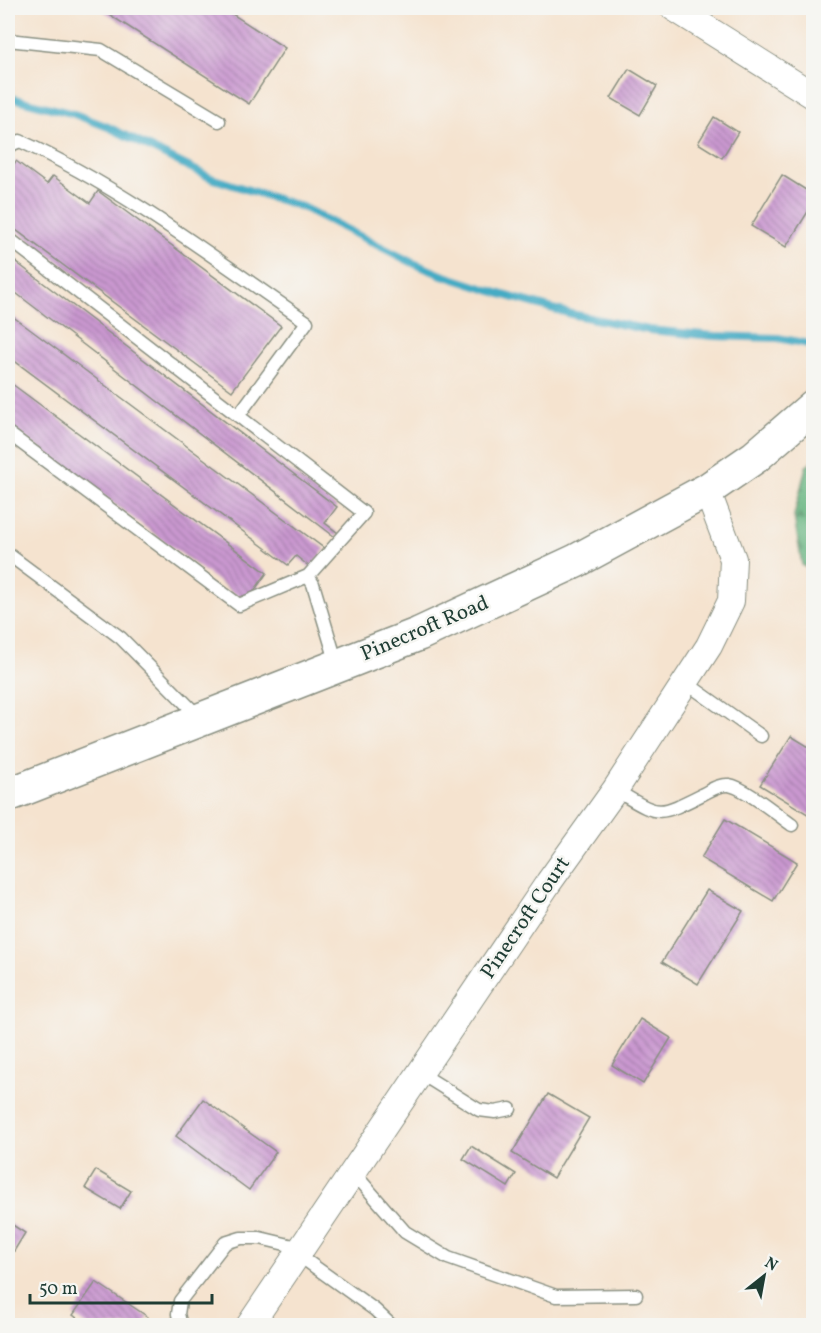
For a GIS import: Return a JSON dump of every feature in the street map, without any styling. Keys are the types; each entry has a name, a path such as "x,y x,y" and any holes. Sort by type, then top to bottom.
{"street":[{"path":"674,8 813,96"},
{"name":"Pinecroft Road","path":"8,795 419,634 576,561 707,490 755,457 813,406"},
{"name":"Pinecroft Court","path":"249,1326 549,882 615,790 709,646 731,601 733,559 707,490"}],"lane":[{"path":"8,40 101,50 219,121"},
{"path":"8,146 20,141 61,160 162,221 307,322 238,416"},
{"path":"8,238 364,513 308,576 239,605 8,433"},
{"path":"8,554 121,638 201,719"},
{"path":"308,576 314,585 338,666"},
{"path":"686,682 761,736"},
{"path":"615,790 650,810 664,812 718,786 729,785 740,789 792,825"},
{"path":"420,1073 479,1110 495,1112 510,1109"},
{"path":"353,1172 405,1232 448,1258 555,1296 636,1295"},
{"path":"181,1326 178,1314 180,1301 225,1243 240,1238 260,1238 300,1251 392,1326"}],"green space":[{"path":"813,460 813,572 802,565 794,516 806,467"}],"building":[{"path":"99,8 223,8 285,48 249,104"},
{"path":"629,69 657,86 640,115 611,98"},
{"path":"714,117 738,132 722,158 698,143"},
{"path":"16,161 47,184 53,176 90,203 98,191 281,326 232,391 8,224 8,173"},
{"path":"782,175 814,195 814,202 786,247 751,226"},
{"path":"8,256 337,507 325,523 338,533 335,537 8,287"},
{"path":"8,313 325,549 311,568 296,556 288,565 8,356"},
{"path":"8,381 267,573 246,602 8,425"},
{"path":"791,736 814,750 814,818 760,785"},
{"path":"725,819 797,862 773,901 701,858"},
{"path":"707,890 743,911 698,984 662,962"},
{"path":"640,1019 671,1038 643,1084 612,1065"},
{"path":"548,1094 589,1118 553,1178 512,1153"},
{"path":"203,1099 276,1152 249,1190 176,1136"},
{"path":"471,1146 516,1174 508,1187 463,1159"},
{"path":"96,1170 131,1191 120,1209 85,1188"},
{"path":"8,1222 25,1233 8,1261"},
{"path":"96,1282 148,1317 143,1326 88,1326 73,1315"}],"waterway":[{"path":"8,97 74,114 108,127 211,178 302,207 413,263 504,295 571,314 649,330 714,336 778,338 814,345"}]}
